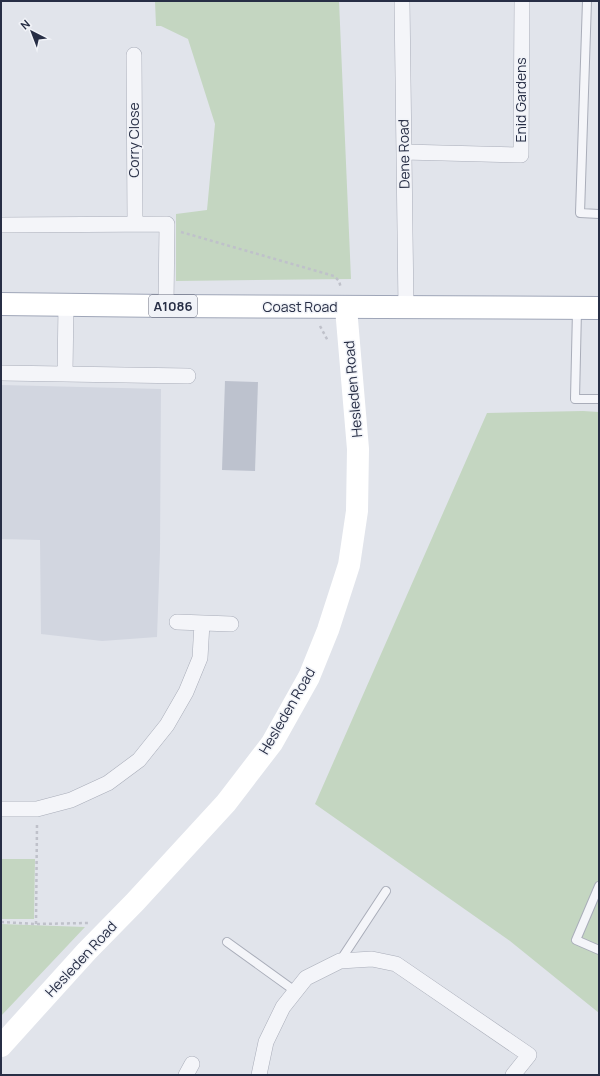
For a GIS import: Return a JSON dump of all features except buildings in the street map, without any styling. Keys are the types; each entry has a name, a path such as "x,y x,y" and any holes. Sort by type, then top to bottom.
{"main road":[{"name":"Coast Road","path":"1,304 346,308 599,308"},
{"name":"Hesleden Road","path":"1,1046 87,951 135,902 226,803 272,743 309,677 328,630 349,565 357,511 358,449 346,308"}],"street":[{"name":"Dene Road","path":"402,1 406,308"},
{"name":"Enid Gardens","path":"404,152 521,155 522,1"},
{"name":"Corry Close","path":"134,55 135,224"},
{"path":"1,224 167,224 166,306"},
{"path":"64,373 66,304"},
{"path":"1,373 188,376"},
{"path":"177,622 231,624"},
{"path":"1,809 37,809 71,800 108,783 139,760 167,724 186,692 200,658 202,623"},
{"path":"260,1075 266,1042 283,1007 306,978 340,961 372,959 396,964 529,1055 513,1075"}],"lane":[{"path":"587,1 580,213 599,214"},
{"path":"577,308 575,399 599,399"},
{"path":"599,886 576,940 599,950"},
{"path":"340,961 386,891"},
{"path":"228,942 295,991"}],"path":[{"path":"167,230 182,232 334,276 339,281 346,308"},
{"path":"317,324 322,327 329,344"},
{"path":"36,924 37,809"},
{"path":"1,922 36,924 94,923"}],"shaded area":[{"path":"1,385 161,389 160,550 157,637 102,641 41,634 40,540 1,539"}],"green space":[{"path":"155,1 339,1 351,279 176,281 176,214 207,210 215,124 188,39 161,26 156,26"},
{"path":"599,412 599,1013 510,941 315,804 487,413"},
{"path":"1,859 35,859 34,919 1,919"},
{"path":"1,924 85,927 1,1016"}]}
